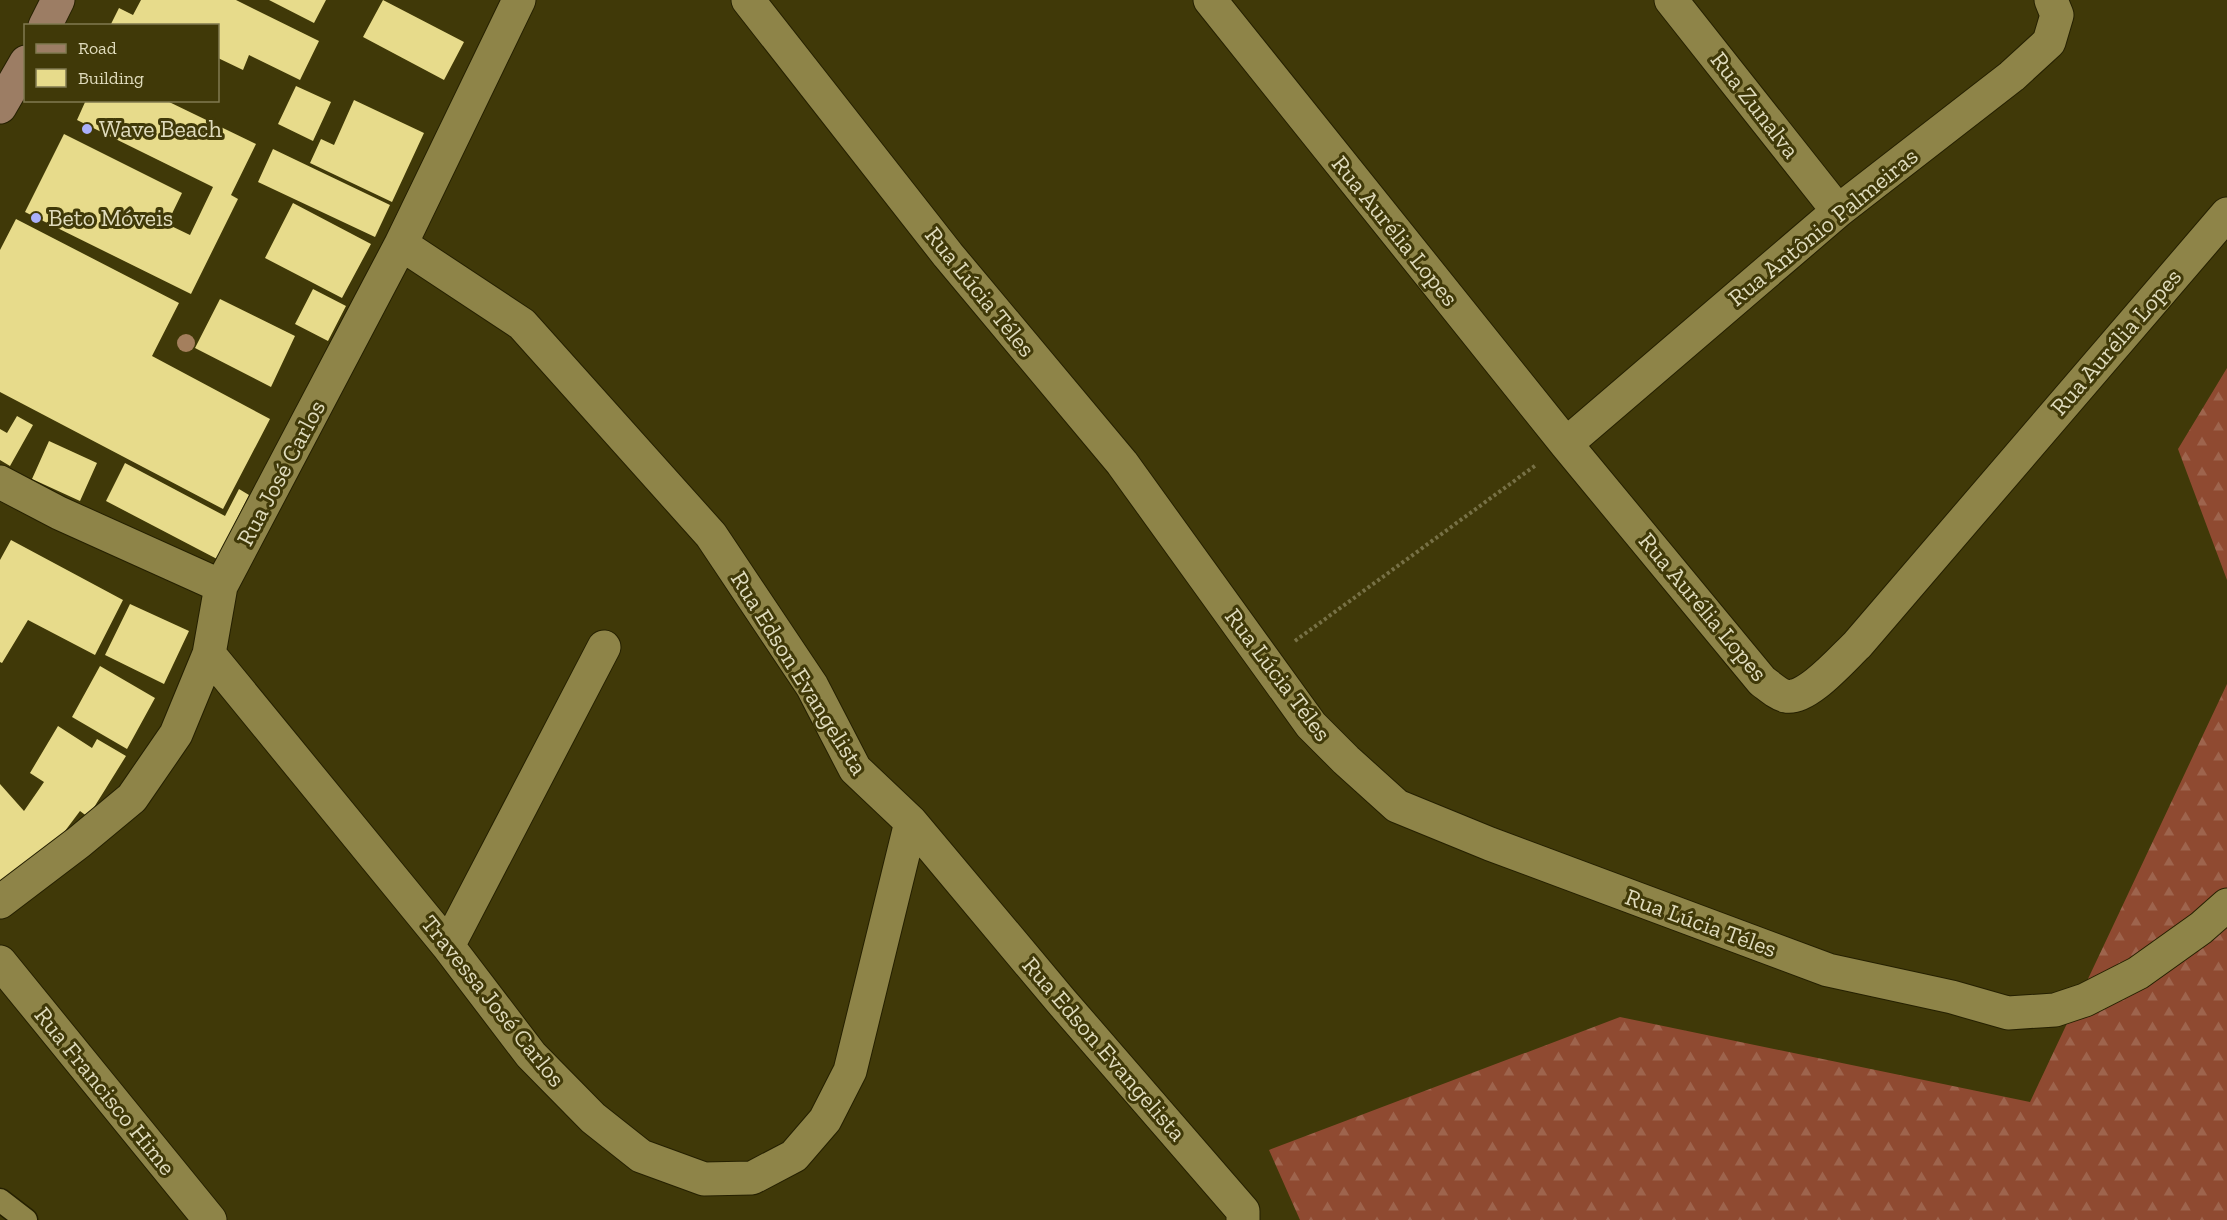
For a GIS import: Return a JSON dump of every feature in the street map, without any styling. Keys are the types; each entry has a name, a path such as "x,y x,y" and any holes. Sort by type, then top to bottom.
{"main road":[{"path":"46,24 58,0"},
{"path":"0,107 24,65"}],"street":[{"name":"Rua José Carlos","path":"0,902 80,842 132,798 176,734 209,654 221,586 401,244 519,0"},
{"name":"Rua Lúcia Téles","path":"748,0 948,255 1122,463 1311,725 1397,806 1524,857 1828,970 1952,997 2008,1013 2055,1010 2085,1000 2138,972 2201,928 2227,905"},
{"name":"Rua Aurélia Lopes","path":"1210,0 1566,444 1762,681 1786,696 1798,696 1811,688 1857,645 2227,214"},
{"name":"Rua Zunalva","path":"1671,0 1838,211"},
{"name":"Rua Antônio Palmeiras","path":"1566,444 1838,211 2012,76 2049,42 2057,15 2051,0"},
{"name":"Rua Edson Evangelista","path":"401,244 522,324 711,535 812,686 855,769 911,822 1243,1216"},
{"path":"0,482 59,513 221,586"},
{"path":"448,946 604,647"},
{"name":"Travessa José Carlos","path":"209,654 448,946 531,1055 592,1118 641,1156 704,1179 752,1178 794,1156 825,1120 850,1071 911,822"},
{"name":"Rua Francisco Hime","path":"0,962 210,1220"}],"lane":[{"path":"0,1200 26,1220"}],"path":[{"path":"1265,663 1566,444"}],"green space":[{"path":"2227,368 2227,580 2178,449"},
{"path":"2227,684 2227,1220 1300,1220 1269,1150 1620,1017 2030,1102"}],"building":[{"path":"141,0 236,0 319,41 300,80 249,55 243,70 219,58 219,24 111,24 119,8 133,15"},
{"path":"269,0 326,0 314,23"},
{"path":"383,0 464,42 444,80 363,37"},
{"path":"296,86 331,102 313,141 278,124"},
{"path":"354,100 424,133 392,202 310,163 321,139 334,145"},
{"path":"85,102 169,102 256,144 231,195 238,199 191,294 25,212 64,134 182,193 167,224 190,235 213,187 77,120"},
{"path":"273,149 390,205 375,237 258,182"},
{"path":"293,203 371,244 342,298 265,258"},
{"path":"16,219 179,303 152,356 270,419 223,509 0,392 0,250"},
{"path":"313,289 346,306 328,341 295,324"},
{"path":"220,299 295,336 271,387 195,348"},
{"path":"17,416 33,425 10,466 0,460 0,429 7,433"},
{"path":"49,441 97,463 80,501 32,479"},
{"path":"125,463 225,516 239,489 249,495 217,559 106,501"},
{"path":"11,540 123,600 95,655 28,620 2,663 0,662 0,560"},
{"path":"130,604 189,631 164,684 105,655"},
{"path":"100,666 155,698 127,749 72,717"},
{"path":"58,726 92,748 97,739 126,756 88,817 80,811 59,839 0,886 0,784 24,811 44,782 30,773"}],"place":[{"name":"Wave Beach","path":"87,129"},
{"name":"Beto Móveis","path":"36,218"}]}
